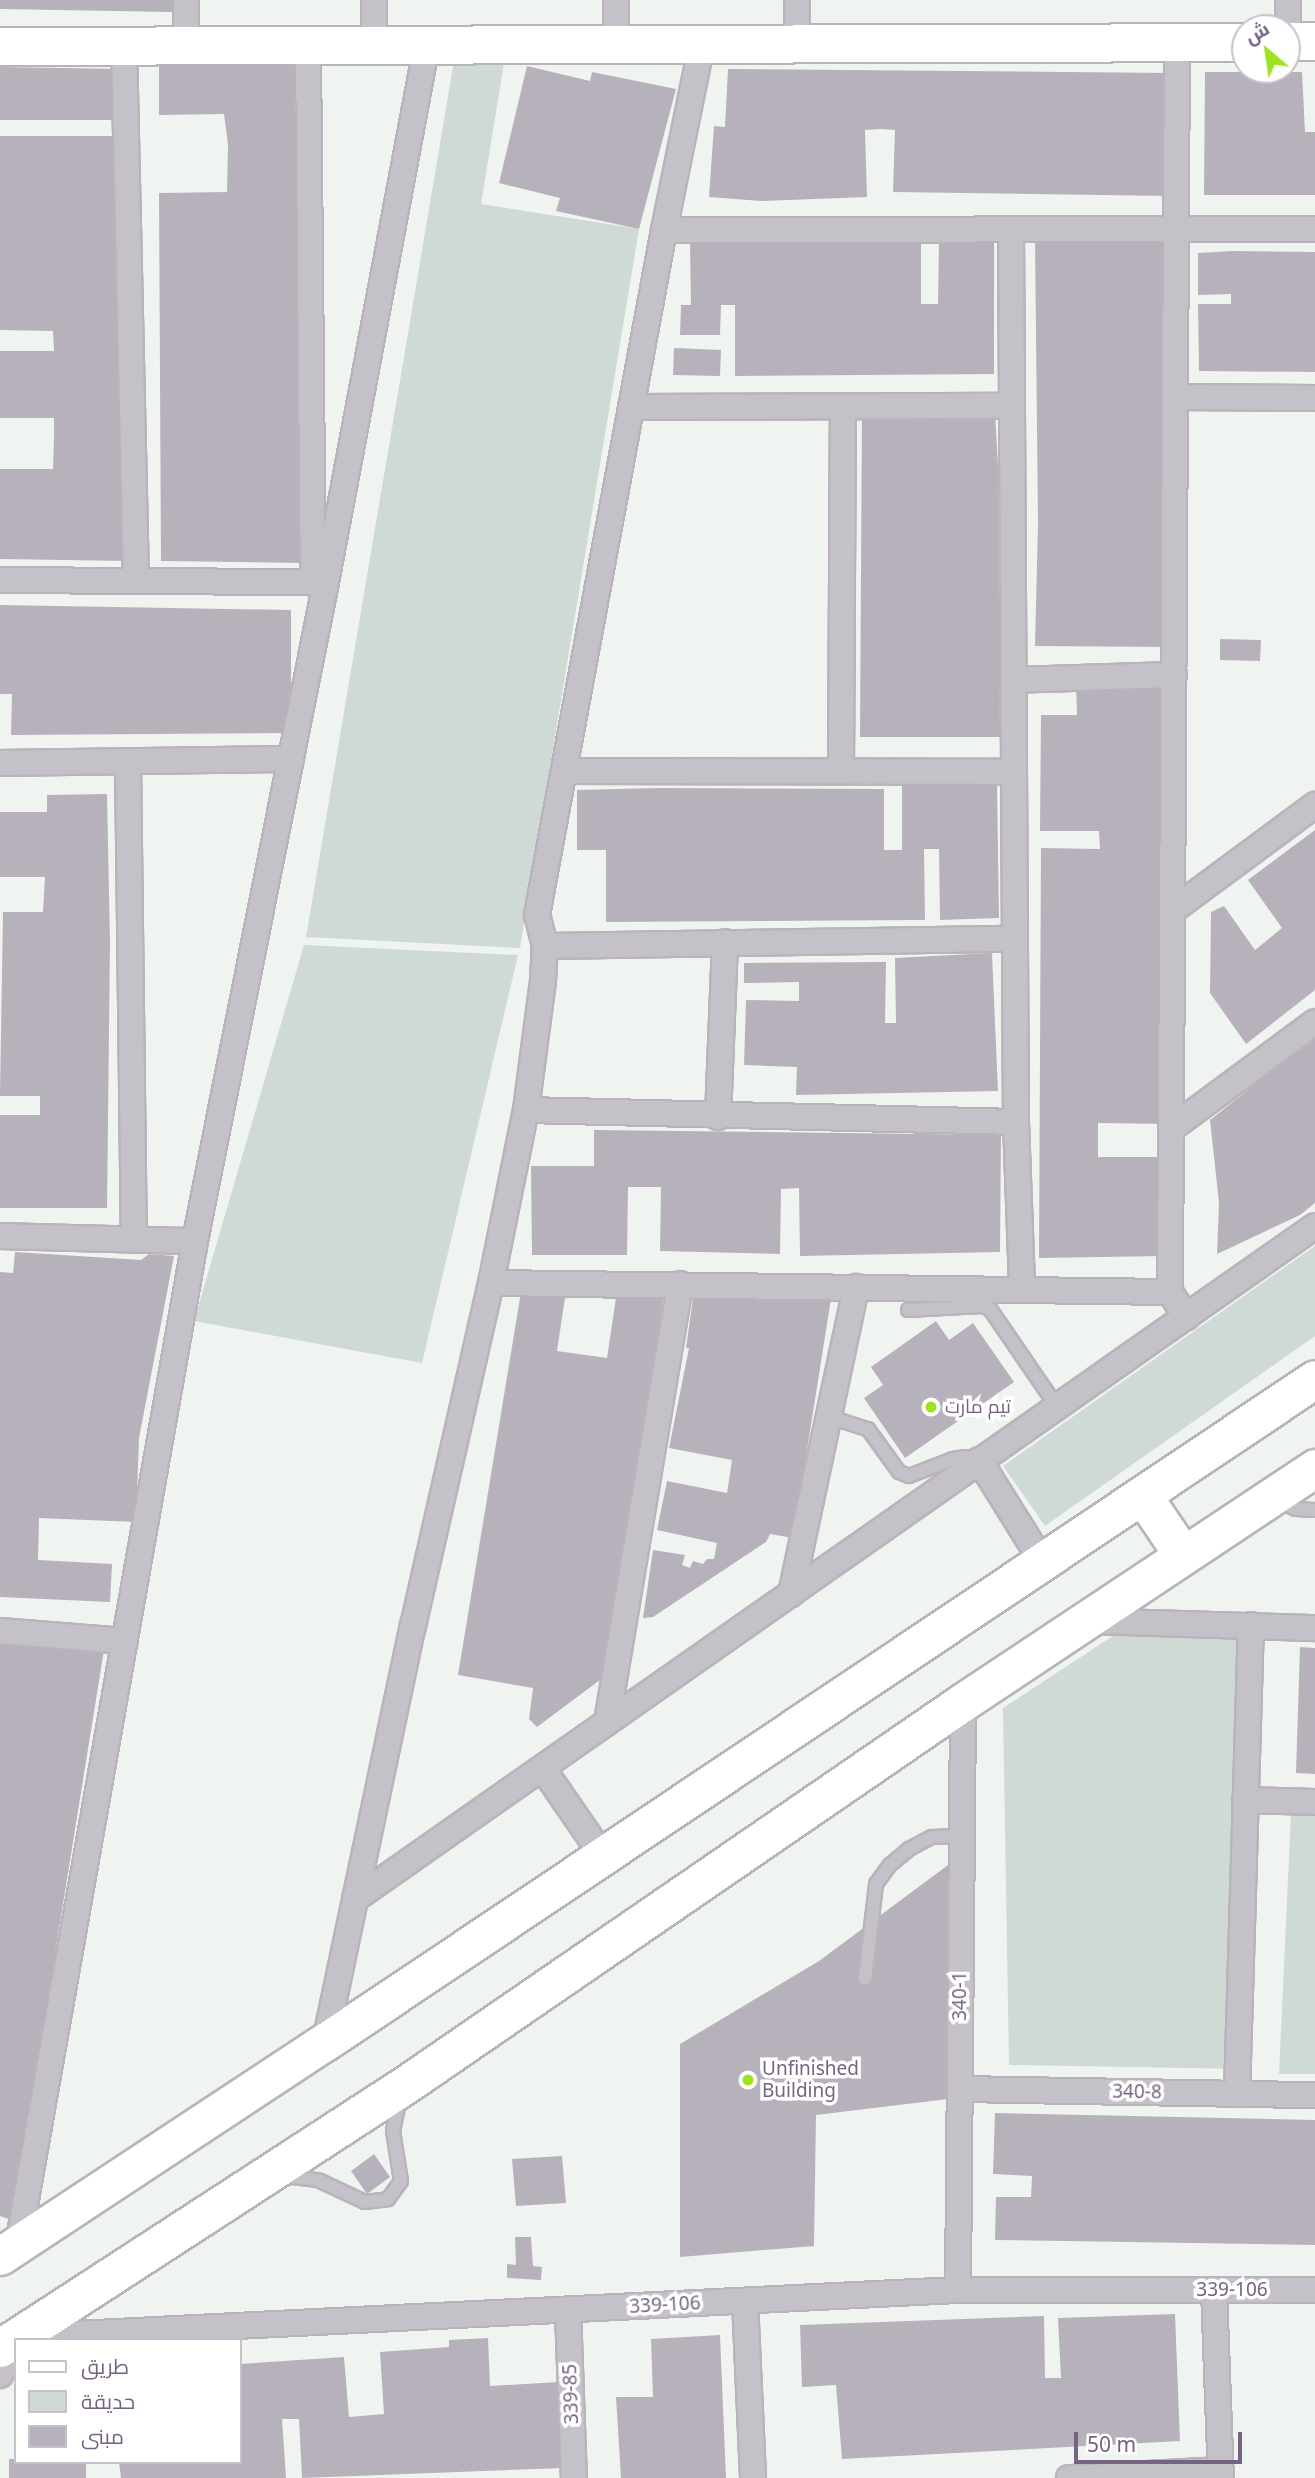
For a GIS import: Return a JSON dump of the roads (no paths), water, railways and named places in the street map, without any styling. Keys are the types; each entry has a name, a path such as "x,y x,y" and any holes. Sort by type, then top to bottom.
{"main road":[{"path":"0,46 1231,42"},
{"path":"9,2251 326,2042 1315,1379"},
{"path":"14,2338 408,2083 963,1702 1315,1468"},
{"path":"1143,1496 1183,1555"}],"street":[{"path":"186,0 186,45"},
{"path":"373,44 374,0"},
{"path":"615,43 616,0"},
{"path":"797,0 797,43"},
{"path":"1177,42 1170,1292 1186,1317"},
{"path":"326,2042 526,1110 545,946 537,915 664,230 702,43"},
{"path":"9,2251 125,1641 195,1241 291,759 319,583 427,44"},
{"path":"124,45 136,581"},
{"path":"308,45 319,583"},
{"path":"1011,229 1014,939 1016,1122 1022,1289"},
{"path":"664,230 1315,229"},
{"path":"1175,397 1315,398"},
{"path":"631,407 1012,406"},
{"path":"841,771 843,407"},
{"path":"0,580 319,583"},
{"path":"1013,680 1174,675"},
{"path":"0,763 291,759"},
{"path":"128,761 134,1239"},
{"path":"564,771 1013,772"},
{"path":"1173,910 1315,805"},
{"path":"545,946 1014,939"},
{"path":"718,1116 725,942"},
{"path":"1172,1128 1315,1022"},
{"path":"526,1110 1016,1122"},
{"path":"355,1899 1315,1226"},
{"path":"0,1236 195,1241"},
{"path":"491,1283 1170,1292"},
{"path":"607,1723 680,1284"},
{"path":"791,1594 856,1287"},
{"path":"979,1460 1043,1563"},
{"path":"1088,1620 1315,1628"},
{"path":"1237,2094 1251,1625"},
{"path":"0,1631 125,1641"},
{"name":"340-1","path":"958,2290 963,1702"},
{"path":"543,1769 603,1856"},
{"path":"1245,1800 1315,1802"},
{"name":"340-8","path":"960,2089 1315,2095"},
{"name":"339-106","path":"78,2338 958,2290 1315,2290"},
{"path":"1069,2478 1221,2474 1214,2290"},
{"path":"745,2301 753,2478"},
{"name":"339-85","path":"568,2310 574,2478"},
{"path":"0,2375 8,2342"}],"lane":[{"path":"908,1310 982,1306 990,1308 1056,1406"},
{"path":"830,1417 868,1429 899,1472 909,1476 964,1457 979,1460"},
{"path":"1271,1497 1296,1509 1315,1510"},
{"path":"865,1978 876,1884 890,1865 909,1849 932,1837 962,1836"},
{"path":"260,2180 304,2176 332,2185 365,2202 388,2199 401,2181 394,2118 408,2083"}],"place":[{"name":"تيم مارت","path":"931,1407"},
{"name":"Unfinished Building","path":"748,2080"}]}
